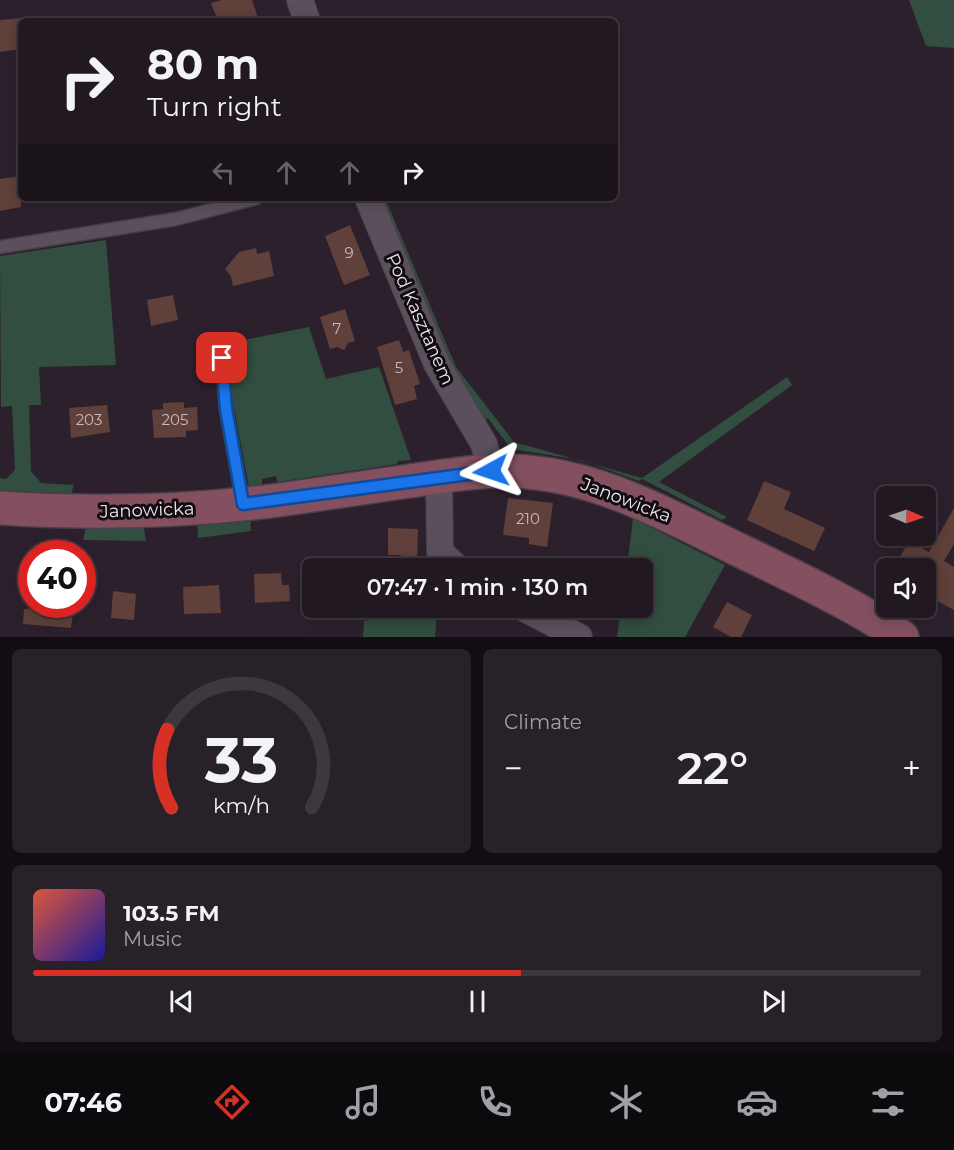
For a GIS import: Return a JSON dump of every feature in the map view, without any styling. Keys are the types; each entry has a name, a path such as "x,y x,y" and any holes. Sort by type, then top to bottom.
{"street":[{"path":"300,0 306,18"},
{"name":"Pod Kasztanem","path":"369,201 437,364 484,444 491,471"},
{"name":"Janowicka","path":"0,508 115,512 243,504 491,471 550,475 609,489 812,585 856,608 902,637"},
{"path":"440,476 440,552 446,558"},
{"path":"543,618 579,637"}],"lane":[{"path":"0,247 176,219 245,201"},
{"path":"222,358 226,409 243,504"}],"green space":[{"path":"909,0 954,0 954,48 926,46"},
{"path":"377,201 386,201 456,367 514,442 574,459 511,449 488,418 481,422 455,379"},
{"path":"106,240 116,365 39,367 41,405 29,405 31,471 41,483 74,485 71,494 0,491 0,478 6,479 15,470 12,406 1,407 0,256"},
{"path":"309,327 326,379 379,367 411,460 277,482 276,476 262,479 262,485 249,487 229,381 240,379 234,342"},
{"path":"787,377 792,385 659,482 727,517 722,520 642,479 639,481 591,464 642,478"},
{"path":"250,516 251,531 198,538 197,521"},
{"path":"633,518 725,565 685,637 617,637 620,618 653,618 653,558 628,558"},
{"path":"87,523 143,523 146,541 96,540 83,540"},
{"path":"385,618 436,618 435,637 363,637 364,621"}],"building":[{"path":"222,0 252,0 258,18 217,18 211,3"},
{"path":"18,18 18,49 0,52 0,20"},
{"path":"18,176 18,201 21,201 21,207 0,211 0,179"},
{"path":"350,225 370,275 344,285 325,236"},
{"path":"256,248 257,254 269,251 274,276 233,286 231,276 225,269 239,252"},
{"path":"173,295 178,320 151,326 147,300"},
{"path":"345,309 355,341 348,343 344,350 337,347 330,349 320,317"},
{"path":"399,340 403,352 409,350 420,384 414,386 417,399 395,405 377,347"},
{"path":"184,402 184,408 197,407 198,430 186,431 186,437 154,438 152,410 163,409 163,403"},
{"path":"107,405 110,432 71,438 69,408"},
{"path":"764,481 791,492 784,509 825,528 814,551 747,520"},
{"path":"508,498 553,503 547,547 529,544 529,538 503,535"},
{"path":"954,508 954,544 944,561 954,567 954,610 936,600 936,558 900,558 906,546 918,546 929,552 932,546 936,546 936,540"},
{"path":"388,528 418,529 417,558 388,555"},
{"path":"281,573 282,585 289,585 290,601 255,603 254,574"},
{"path":"219,585 221,613 184,614 183,587"},
{"path":"113,591 136,594 134,620 111,618"},
{"path":"727,602 752,615 741,637 731,637 713,627"},
{"path":"23,618 72,618 71,628 23,624"}],"route":[{"path":"222,358 226,409 243,504 491,471"}]}
